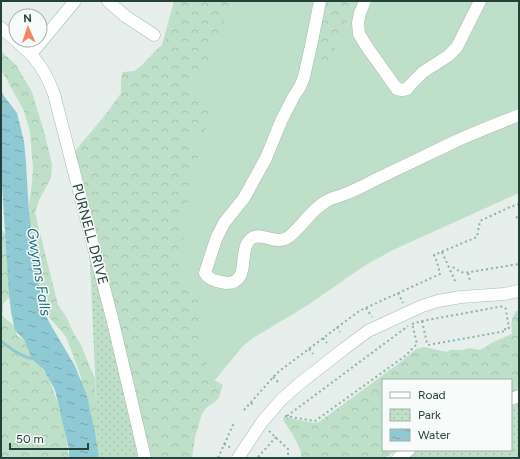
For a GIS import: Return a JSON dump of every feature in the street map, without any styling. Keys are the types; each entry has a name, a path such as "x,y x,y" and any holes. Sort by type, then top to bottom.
{"street":[{"path":"31,54 75,1"},
{"path":"108,1 126,16 154,35"},
{"path":"320,1 302,82 282,119 266,158 244,198 224,223 216,239 205,273 212,280 230,283 237,281 242,270 246,246 251,239 256,237 263,237 271,240 286,238 294,233 313,211 326,201 343,195 455,142 519,115"},
{"path":"365,1 358,23 359,34 397,89 402,90 407,89 423,72 448,56 457,47 480,1"},
{"name":"PURNELL DRIVE","path":"1,28 31,54 42,68 49,81 113,322 145,458"},
{"path":"238,458 262,422 281,400 299,384 368,331 422,306 438,301 519,291"},
{"path":"398,458 407,451"}],"path":[{"path":"244,410 277,373 337,327 359,311 440,274 434,255 477,237 480,221 519,204"},
{"path":"516,218 519,215"},
{"path":"442,252 456,283"},
{"path":"453,267 456,270 468,273 519,264"},
{"path":"468,273 470,281"},
{"path":"398,293 406,308"},
{"path":"422,321 428,345 506,331 505,329 507,327 509,328 504,302"},
{"path":"410,318 412,324 417,344 405,356 315,421 286,416 412,324 505,306"},
{"path":"366,308 372,318"},
{"path":"337,327 340,332"},
{"path":"323,338 327,343"},
{"path":"309,349 313,354"},
{"path":"273,377 278,382"},
{"path":"251,403 255,406"},
{"path":"218,458 233,425 231,424"},
{"path":"269,431 288,449 286,458"},
{"path":"253,454 258,457 276,438"},
{"path":"224,444 231,448"}],"green space":[{"path":"174,1 519,1 519,193 393,250 364,266 308,305 253,338 242,347 216,379 139,409 162,45"},
{"path":"177,1 234,1 232,7 222,12 225,29 221,38 212,44 210,70 208,73 195,76 190,84 212,117 208,127 191,141 198,147 199,157 191,164 189,172 187,206 181,224 184,247 178,269 180,276 195,291 201,308 203,316 200,341 208,371 211,378 223,385 219,397 207,407 202,414 195,437 192,458 150,458 75,151 106,114 121,93 123,72 134,71 140,67 162,45 174,24"},
{"path":"326,1 355,1 340,38 321,75 318,39"},
{"path":"1,51 16,65 32,92 45,135 52,165 51,178 39,200 35,213 58,305 67,318 81,345 95,379 96,400 108,458 95,458 81,377 66,337 49,317 40,300 31,247 29,205 33,168 30,132 24,111 1,71"},
{"path":"1,229 6,235 11,295 3,304 2,315 15,326 17,335 29,344 38,359 40,366 48,376 63,420 69,458 1,458"},
{"path":"89,243 141,458 99,458"},
{"path":"516,311 519,311 519,390 512,393 512,379 382,379 382,451 396,451 385,458 301,458 298,444 283,420 284,417 315,423 319,422 416,349 424,347 447,352 450,350 463,350 469,348 479,350 512,334 513,316"},
{"path":"519,400 519,458 405,458 415,451 512,451 512,404"}],"water":[{"name":"Gwynns Falls","path":"1,90 17,113 24,141 29,212 42,307 49,322 75,366 87,396 99,458 69,458 69,450 55,390 44,370 32,359 25,341 15,330 9,294 1,170"}],"waterway":[{"path":"1,341 21,355 36,359"}]}
